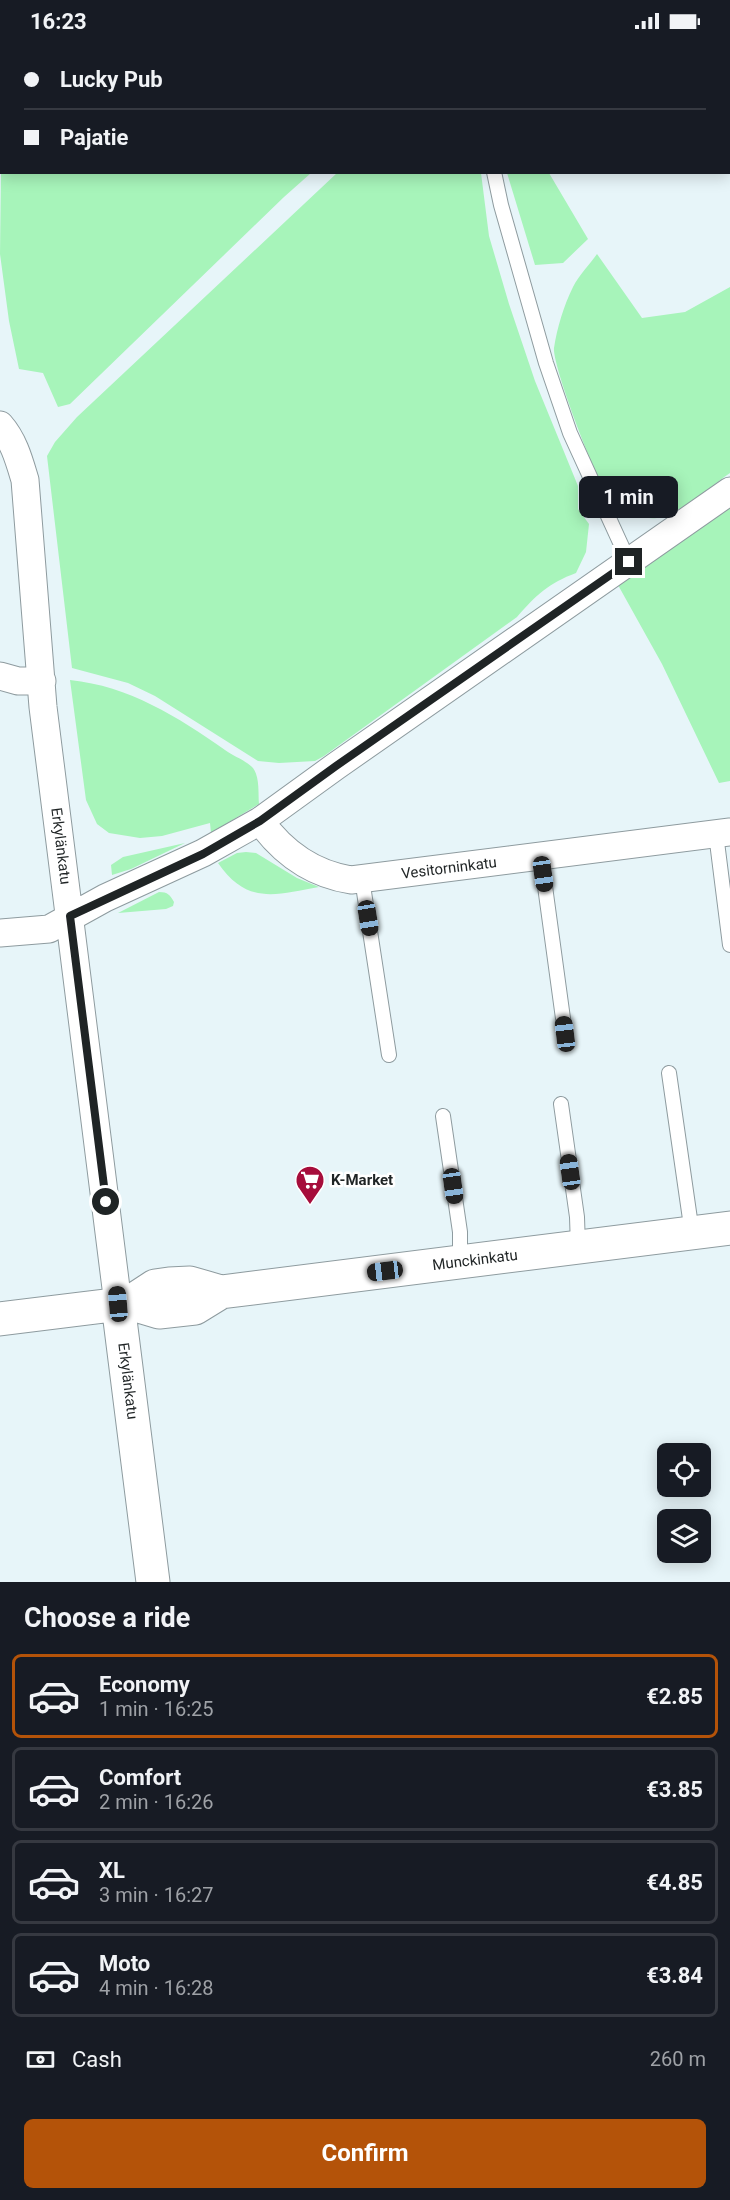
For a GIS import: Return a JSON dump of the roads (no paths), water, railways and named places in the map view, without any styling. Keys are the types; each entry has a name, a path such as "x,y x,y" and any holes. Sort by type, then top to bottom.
{"main road":[{"name":"Munckinkatu","path":"0,1318 123,1303 155,1286 169,1284 190,1283 221,1292 730,1228"},
{"name":"Erkylänkatu","path":"123,1303 153,1582"}],"street":[{"name":"Erkylänkatu","path":"3,429 18,454 25,480 43,707 123,1303"},
{"path":"0,933 49,929 70,916 203,854 260,821 730,491"},
{"path":"0,676 18,681 42,681"},
{"name":"Vesitorninkatu","path":"260,821 274,840 298,861 331,877 351,880 723,833"}],"lane":[{"path":"494,174 501,205 570,433 629,562"},
{"path":"723,833 730,945"},
{"path":"541,857 565,1034"},
{"path":"362,879 389,1055"},
{"path":"669,1073 692,1233"},
{"path":"561,1104 577,1217 578,1247"},
{"path":"443,1116 460,1232 460,1262"}],"place":[{"name":"K-Market","path":"310,1206"}]}
